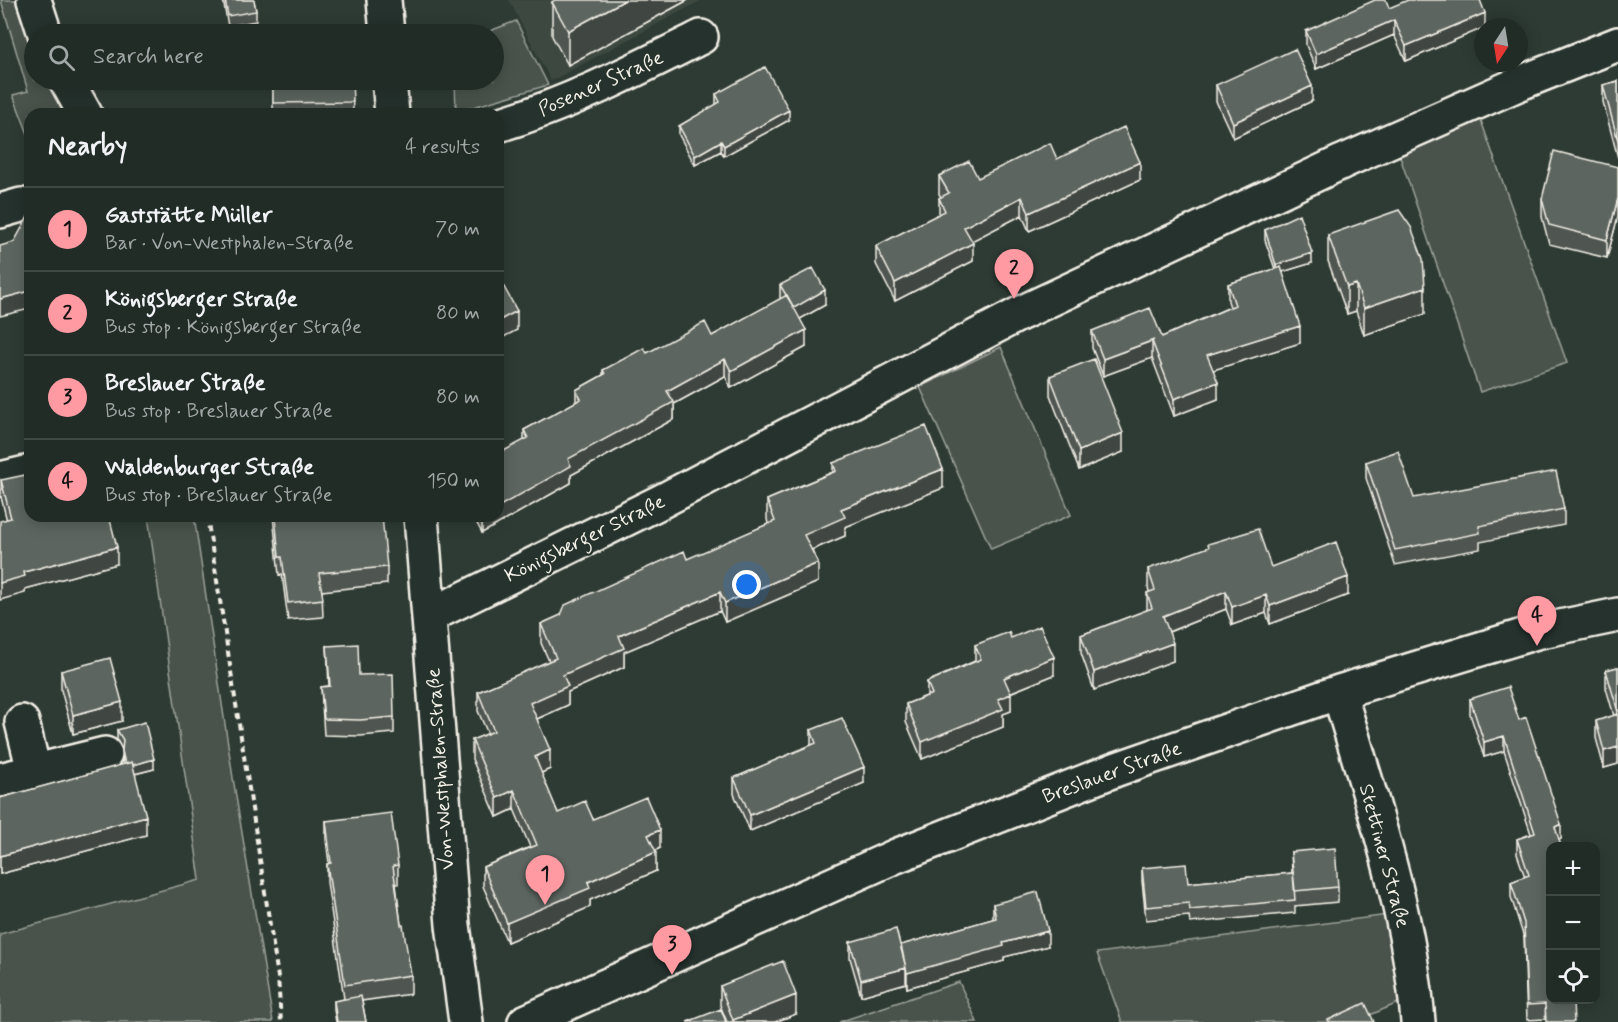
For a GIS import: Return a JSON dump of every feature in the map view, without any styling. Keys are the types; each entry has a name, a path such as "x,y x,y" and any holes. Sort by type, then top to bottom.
{"street":[{"path":"34,0 42,24"},
{"path":"384,0 386,24"},
{"name":"Posener Straße","path":"504,123 601,86 701,37"},
{"name":"Königsberger Straße","path":"429,616 658,503 1021,313 1342,162 1525,81 1618,44"},
{"path":"72,90 82,108"},
{"path":"390,90 391,108"},
{"path":"0,479 24,473"},
{"name":"Von-Westphalen-Straße","path":"421,522 453,925 466,1022"},
{"name":"Breslauer Straße","path":"525,1022 896,856 1117,769 1339,692 1536,632 1618,615"},
{"name":"Stettiner Straße","path":"1339,692 1383,840 1406,940 1418,1022"},
{"path":"22,722 34,771"},
{"path":"0,780 105,754"}],"path":[{"path":"208,522 278,976 282,1022"}],"shaded area":[{"path":"1,0 23,0 31,24 24,24 24,78"},
{"path":"509,0 702,0 551,81"},
{"path":"516,21 548,85 470,108 456,108 455,90 504,90 504,26"},
{"path":"58,90 66,108 24,108 24,123 13,95 28,91"},
{"path":"1479,115 1567,363 1480,392 1398,151"},
{"path":"1001,347 1071,515 991,549 920,387"},
{"path":"149,522 195,522 233,778 273,1022 0,1022 0,934 200,880"},
{"path":"1388,915 1405,1000 1354,1022 1122,1022 1097,953"},
{"path":"959,982 977,1022 839,1022"}],"building":[{"path":"225,0 254,0 256,11 228,16"},
{"path":"555,0 625,0 568,31 552,2"},
{"path":"1375,0 1386,0 1389,8 1408,0 1480,0 1485,13 1406,46 1394,20 1316,54 1306,31"},
{"path":"1295,49 1312,86 1233,123 1216,85"},
{"path":"765,67 789,110 724,146 721,141 695,156 679,126 720,102 716,94"},
{"path":"1618,81 1618,141 1603,85"},
{"path":"273,90 352,90 353,102 273,103"},
{"path":"1124,127 1140,162 1029,213 1022,197 964,227 973,243 895,283 876,246 945,211 939,198 949,193 939,176 969,161 978,178 1050,143 1057,159"},
{"path":"1554,151 1618,167 1618,198 1607,240 1549,225 1542,199"},
{"path":"1399,210 1411,227 1423,259 1425,287 1364,308 1356,284 1347,287 1328,235"},
{"path":"1299,214 1312,253 1276,265 1265,230"},
{"path":"24,224 24,293 0,299 0,246 14,242"},
{"path":"1281,267 1300,326 1207,355 1218,382 1174,399 1152,341 1154,340 1103,359 1092,331 1150,308 1162,337 1235,305 1228,284"},
{"path":"813,268 825,290 794,308 780,285"},
{"path":"504,287 517,311 504,318"},
{"path":"787,295 806,330 731,371 725,359 667,391 674,402 568,459 571,466 504,504 504,451 528,438 524,430 581,399 576,390 605,374 603,370 644,348 647,353 705,322 712,336"},
{"path":"1094,359 1123,433 1079,451 1050,376"},
{"path":"926,426 943,469 841,509 845,517 804,535 818,563 725,603 720,592 619,636 624,648 563,675 568,686 530,703 550,750 535,757 558,813 585,801 593,819 646,797 660,830 648,835 656,852 588,882 590,888 507,923 483,867 537,845 514,790 497,798 472,740 494,731 478,692 556,658 541,624 561,615 565,605 684,551 687,559 775,521 767,500 836,471 833,463"},
{"path":"1398,451 1414,498 1556,471 1564,509 1479,526 1480,533 1395,550 1366,462"},
{"path":"24,475 24,522 111,522 117,547 24,572 25,576 0,583 0,521 11,518 1,480"},
{"path":"276,522 383,522 387,567 319,573 323,599 288,603 282,557 279,557"},
{"path":"1258,529 1271,567 1336,542 1348,577 1270,606 1266,595 1232,607 1226,591 1163,616 1173,643 1094,672 1081,635 1152,608 1147,593 1155,590 1148,569 1209,547 1208,544"},
{"path":"1040,626 1054,657 1004,678 1011,694 998,699 1003,709 922,742 906,704 932,694 927,682 981,659 975,645 1009,632 1011,638"},
{"path":"358,644 359,675 393,674 394,717 360,720 324,719 321,687 330,686 327,646"},
{"path":"110,658 122,702 73,715 61,671"},
{"path":"1618,667 1618,712 1606,670"},
{"path":"1508,687 1519,720 1526,717 1561,824 1555,827 1560,842 1546,842 1546,1004 1573,1004 1574,1022 1546,1022 1545,1004 1527,1005 1524,923 1511,882 1529,875 1517,839 1535,833 1504,736 1484,742 1470,699"},
{"path":"1618,714 1618,747 1604,751 1596,721"},
{"path":"842,718 864,767 750,815 734,778 816,743 811,730"},
{"path":"145,722 154,759 133,765 132,762 125,764 122,751 123,740 117,730"},
{"path":"132,762 146,816 0,856 0,798"},
{"path":"391,813 398,865 393,866 411,975 345,985 327,864 331,863 326,821"},
{"path":"1335,848 1338,887 1295,891 1291,852"},
{"path":"1186,864 1188,883 1293,873 1295,900 1190,910 1189,903 1146,907 1142,868"},
{"path":"1038,892 1048,931 1003,943 1004,946 907,973 901,945 996,918 993,904"},
{"path":"896,929 906,968 861,980 850,942"},
{"path":"783,961 796,995 733,1020 720,986"},
{"path":"361,996 366,1022 337,1022 334,1001"},
{"path":"1365,1003 1374,1022 1330,1022 1328,1020"},
{"path":"721,1009 726,1022 687,1022"}],"place":[{"name":"Königsberger Straße","path":"1014,299"},
{"name":"Waldenburger Straße","path":"1537,646"},
{"name":"Gaststätte Müller","path":"545,905"},
{"name":"Breslauer Straße","path":"672,975"}]}
